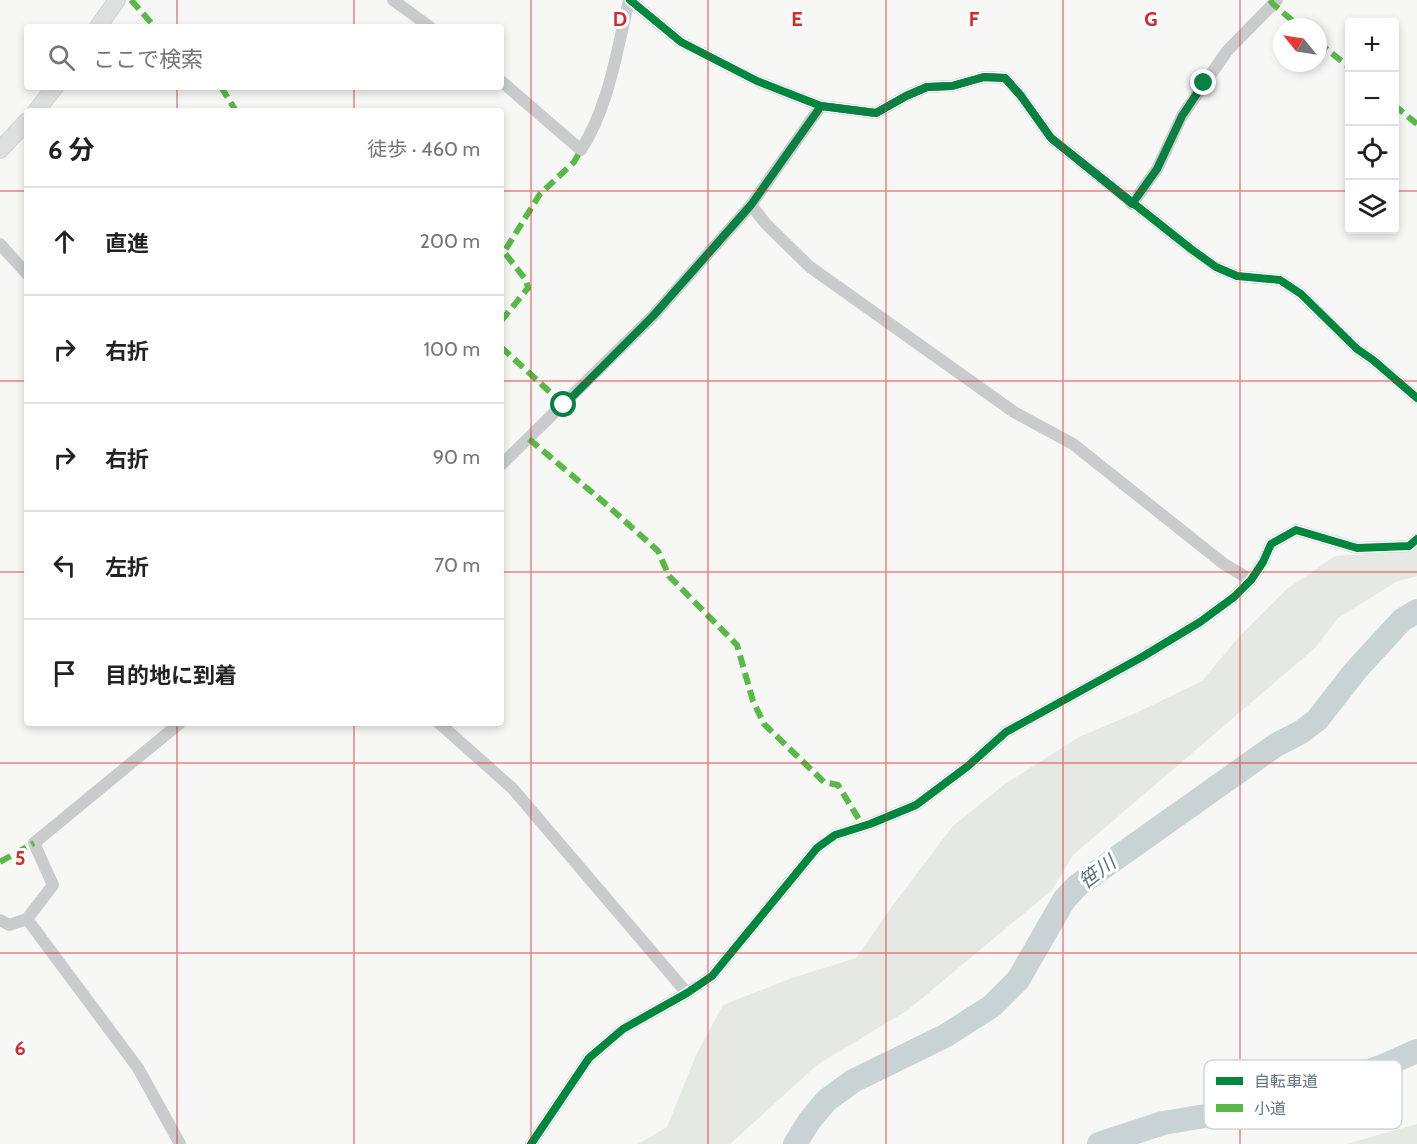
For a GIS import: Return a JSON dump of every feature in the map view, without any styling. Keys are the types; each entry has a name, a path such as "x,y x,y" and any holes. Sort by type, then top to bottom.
{"main road":[{"path":"100,24 117,0"},
{"path":"38,108 53,90"},
{"path":"0,150 24,124"}],"street":[{"path":"393,0 426,24"},
{"path":"504,84 581,150 594,130 611,75 629,0 681,42 757,81 821,106 876,113 927,87 952,86 984,77 1005,78 1051,138 1132,204 1216,267 1237,276 1280,280 1301,294 1357,349 1417,398"},
{"path":"1132,204 1157,169 1182,116 1227,51 1277,0"},
{"path":"504,462 653,316 751,205 821,106"},
{"path":"751,205 766,224 810,267 1014,412 1073,444 1224,564 1251,580"},
{"path":"0,244 24,271"},
{"path":"531,1144 589,1058 623,1029 687,993 712,976 817,848 835,835 916,805 968,766 1006,732 1142,657 1200,622 1234,597 1251,580 1271,544 1296,530 1358,548 1409,546 1417,539"},
{"path":"0,920 9,925 27,919 53,885 34,843 176,726"},
{"path":"442,726 512,788 687,993"},
{"path":"27,919 138,1068 180,1144"}],"shaded area":[{"path":"1417,544 1417,576 1396,582 1338,618 1315,648 1073,855 1052,890 908,1010 817,1065 730,1144 638,1144 667,1127 696,1055 723,1005 792,978 856,958 953,826 1005,784 1079,737 1202,681 1238,638 1287,589 1335,556 1405,552"},
{"path":"1417,1124 1417,1144 1346,1144 1402,1129"}],"waterway":[{"name":"笹川","path":"795,1144 810,1120 827,1100 853,1081 945,1036 992,1006 1018,980 1064,900 1077,886 1276,745 1301,732 1317,720 1356,670 1402,620 1417,611"},
{"path":"1397,1060 1417,1051"},
{"path":"1099,1144 1163,1123 1204,1116"}],"marked path":[{"path":"131,0 152,24"},
{"path":"1270,0 1289,18"},
{"path":"1327,49 1345,64"},
{"path":"223,90 234,108"},
{"path":"1399,109 1417,124"},
{"path":"504,252 540,194 574,162 581,150"},
{"path":"504,252 526,280 528,288 504,317"},
{"path":"504,350 564,405"},
{"path":"529,439 658,551 669,576 737,645 753,701 764,724 824,782 838,785 863,826"},
{"path":"0,862 34,843"}],"cycle path":[{"path":"630,0 681,42 757,81 821,106 876,113 927,87 952,86 984,77 1005,78 1051,138 1191,249 1216,267 1237,276 1280,280 1301,294 1357,349 1417,398"},
{"path":"531,1144 589,1058 623,1029 687,993 712,976 817,848 835,835 870,824 916,805 968,766 1006,732 1142,657 1200,622 1234,597 1251,580 1271,544 1296,530 1357,548 1409,546 1417,539"}],"route":[{"path":"564,405 653,316 751,205 821,106 876,113 927,87 952,86 984,77 1005,78 1035,114 1051,138 1132,204 1157,169 1182,116 1204,83"}]}
